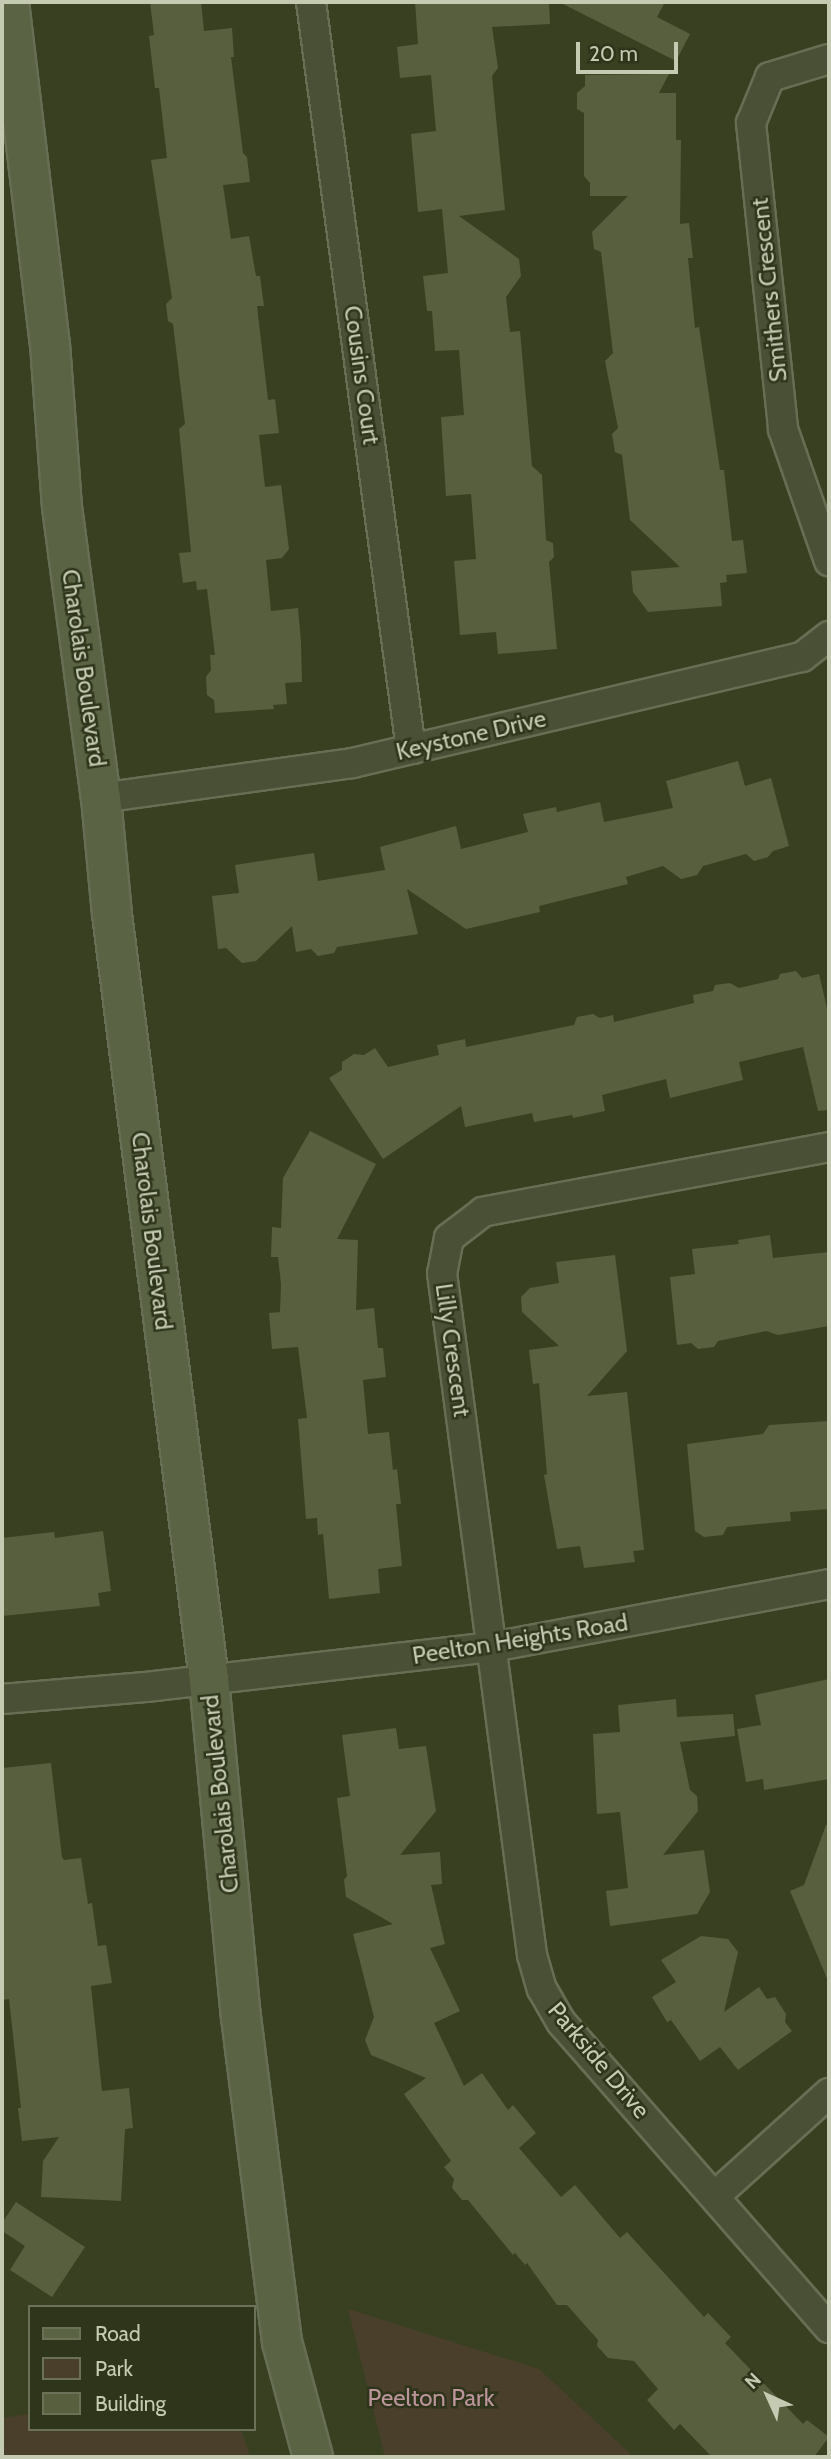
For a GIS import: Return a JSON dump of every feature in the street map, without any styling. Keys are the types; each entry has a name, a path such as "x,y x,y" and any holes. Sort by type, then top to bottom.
{"street":[{"name":"Charolais Boulevard","path":"9,2 50,344 62,507 101,798 112,914 209,1680 241,2017 282,2342 313,2457"},
{"name":"Cousins Court","path":"312,2 411,749"},
{"name":"Smithers Crescent","path":"829,60 770,77 751,123 783,429 829,561"},
{"name":"Keystone Drive","path":"101,798 353,763 802,657 829,636"},
{"name":"Lilly Crescent","path":"493,1647 442,1273 449,1238 483,1212 829,1147"},
{"name":"Peelton Heights Road","path":"2,1699 209,1680 493,1647 829,1584"},
{"name":"Parkside Drive","path":"493,1647 532,1955 542,1989 561,2022 829,2328"},
{"path":"715,2196 829,2093"}],"green space":[{"name":"Peelton Park","path":"348,2309 539,2369 634,2457 385,2457"},
{"path":"28,2414 28,2431 242,2431 250,2457 2,2457 2,2418"}],"building":[{"path":"150,2 201,2 204,31 232,28 234,57 231,57 243,153 247,157 250,182 223,185 231,239 249,236 256,276 260,276 264,306 257,306 268,400 275,399 279,433 259,435 265,487 281,485 289,549 282,558 266,560 271,611 298,608 301,642 302,682 285,683 287,704 273,705 274,709 215,713 214,700 207,695 206,677 211,670 210,655 215,655 207,589 197,590 196,581 183,583 179,553 191,552 179,429 185,424 173,324 168,321 166,304 172,298 151,160 167,158 159,88 155,88 149,36 154,35"},
{"path":"415,2 549,2 550,24 492,27 498,68 492,76 505,210 459,216 519,259 521,276 506,297 510,332 520,331 532,466 542,475 546,540 553,543 554,557 549,562 557,649 498,654 496,632 460,635 454,561 476,559 471,494 446,496 441,417 464,415 459,350 435,351 432,311 427,311 423,276 448,273 442,209 418,212 411,134 436,131 431,75 400,78 397,47 418,44"},
{"path":"559,2 665,2 657,17 690,34 676,61"},
{"path":"669,74 659,93 676,93 676,140 681,140 680,224 689,223 693,258 688,258 695,328 699,327 720,470 724,470 732,541 743,540 747,573 726,575 727,582 720,583 722,606 648,612 633,592 631,571 680,567 630,520 622,455 615,452 612,434 618,428 605,361 613,353 601,252 594,249 592,232 628,196 590,196 590,183 584,176 584,113 577,109 577,93 585,86 585,75"},
{"path":"738,761 745,786 771,778 789,846 773,851 768,857 754,861 746,854 703,866 697,875 681,879 663,866 626,877 628,884 539,906 540,912 466,929 407,889 418,934 337,947 334,953 318,956 311,949 296,952 292,926 256,961 242,963 226,948 218,949 212,896 239,893 235,865 314,853 318,881 385,870 380,847 456,826 461,849 528,832 523,814 556,807 557,812 600,802 604,822 673,808 666,781"},
{"path":"796,971 802,978 819,974 829,1017 829,1110 818,1111 803,1047 739,1062 743,1080 670,1098 666,1079 602,1095 605,1111 573,1118 572,1115 534,1122 532,1113 465,1127 461,1106 383,1159 329,1078 342,1070 342,1062 354,1054 364,1055 375,1048 388,1067 439,1055 437,1045 465,1039 466,1047 574,1025 577,1017 593,1014 600,1018 613,1015 614,1022 694,1003 693,995 713,991 715,985 730,983 739,988 778,979 780,974"},
{"path":"310,1131 376,1164 337,1239 358,1240 356,1310 374,1308 378,1348 383,1348 386,1377 363,1380 368,1434 389,1432 393,1470 397,1469 401,1504 396,1504 402,1566 378,1569 380,1593 329,1599 323,1534 318,1535 317,1518 306,1519 298,1419 307,1418 298,1347 272,1349 269,1313 280,1312 278,1257 271,1257 272,1227 281,1228 283,1178"},
{"path":"770,1235 773,1258 829,1252 829,1326 778,1335 766,1331 718,1341 714,1347 698,1349 691,1343 677,1345 670,1277 695,1274 692,1249 739,1244 738,1240"},
{"path":"615,1255 627,1351 587,1396 627,1392 644,1550 633,1551 635,1562 584,1568 580,1546 557,1549 544,1475 547,1474 539,1383 533,1384 529,1350 559,1346 522,1312 521,1297 530,1288 559,1283 556,1262"},
{"path":"829,1421 829,1509 790,1512 791,1521 727,1527 723,1535 704,1537 695,1531 687,1444 763,1434 769,1425"},
{"path":"103,1531 111,1591 98,1593 100,1606 2,1616 2,1538 54,1532 55,1538"},
{"path":"829,1679 829,1779 764,1790 763,1779 746,1782 737,1729 761,1725 755,1695"},
{"path":"676,1699 677,1717 733,1714 735,1736 680,1742 690,1790 697,1796 698,1811 663,1855 704,1850 710,1892 697,1914 610,1926 606,1891 628,1888 620,1812 597,1814 593,1734 620,1732 618,1705"},
{"path":"396,1728 399,1749 426,1746 436,1811 400,1855 440,1852 442,1884 431,1885 445,1944 430,1948 460,2011 434,2023 464,2086 482,2073 508,2110 513,2105 536,2133 519,2148 561,2197 575,2185 620,2238 627,2232 704,2317 708,2313 731,2337 725,2343 803,2424 807,2420 829,2437 814,2457 712,2457 680,2424 674,2430 647,2400 658,2389 634,2361 608,2358 597,2346 598,2340 567,2305 557,2305 527,2263 525,2265 515,2253 513,2255 468,2200 462,2200 452,2188 454,2179 444,2167 451,2161 404,2094 426,2078 371,2055 365,2040 374,2017 353,1934 393,1924 346,1897 344,1880 347,1876 337,1798 350,1796 342,1735"},
{"path":"51,1763 62,1857 64,1860 81,1858 88,1904 92,1903 98,1946 106,1945 112,1983 91,1986 102,2091 129,2088 133,2128 125,2129 121,2201 41,2197 43,2161 59,2137 22,2141 9,1999 2,2000 2,1768"},
{"path":"826,1825 829,1825 829,1983 790,1891 804,1885"},
{"path":"701,1936 728,1939 738,1952 724,2012 759,1987 767,1999 775,1997 786,2014 785,2022 792,2031 738,2070 720,2047 700,2061 671,2020 667,2022 652,1997 676,1982 661,1960"},
{"path":"16,2202 85,2247 52,2297 10,2270 25,2246 2,2231 2,2223"}]}
